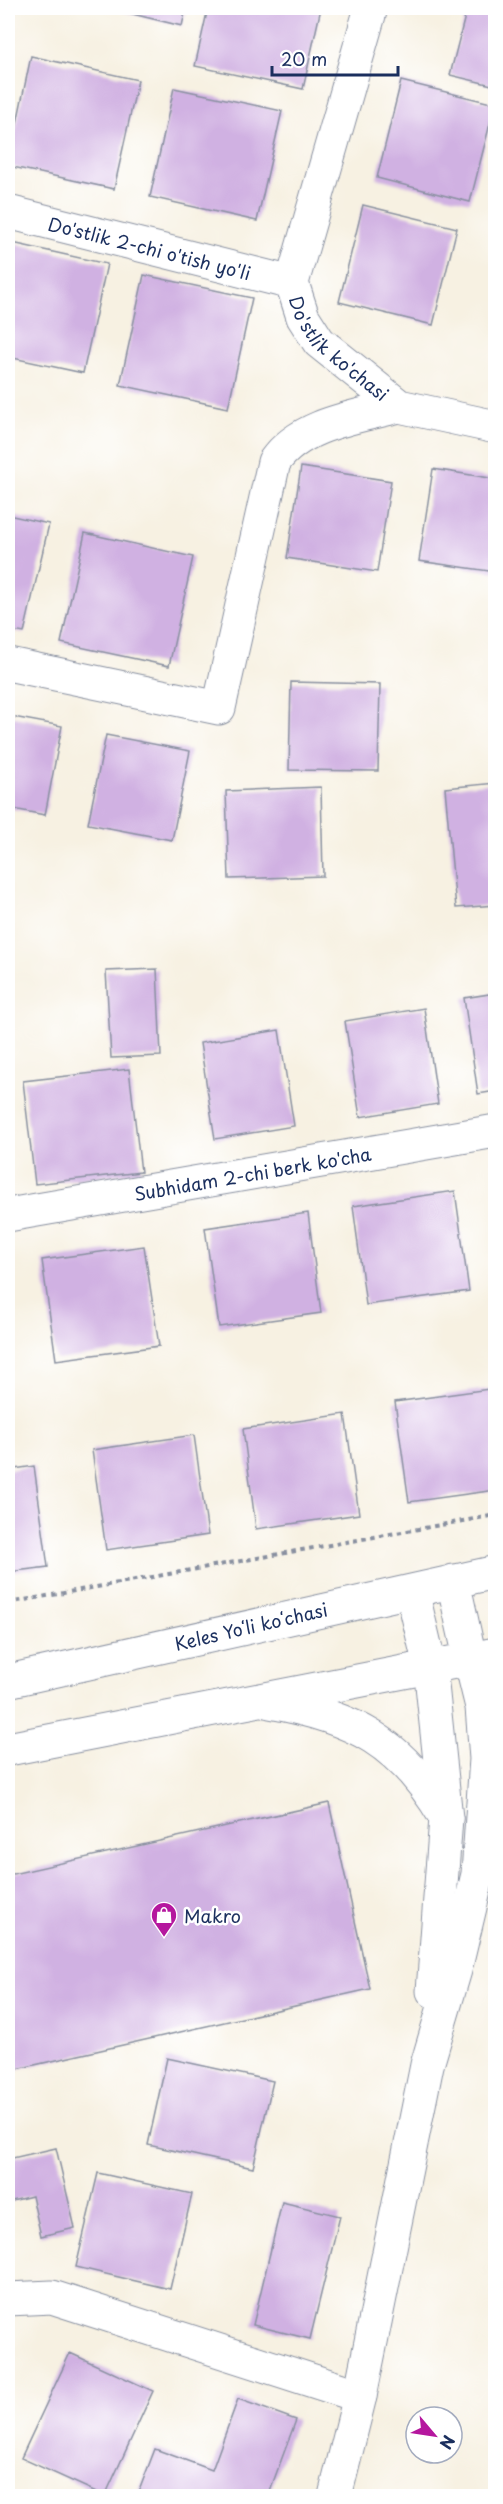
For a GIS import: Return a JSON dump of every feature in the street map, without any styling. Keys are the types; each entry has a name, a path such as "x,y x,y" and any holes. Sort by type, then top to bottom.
{"street":[{"name":"Do'stlik ko'chasi","path":"371,8 292,283 303,317 319,342 399,406"},
{"name":"Do'stlik 2-chi o'tish yo'li","path":"8,212 292,283"},
{"name":"Do'stlik ko'chasi","path":"8,664 219,708 274,462 283,449 304,434 399,406"},
{"path":"399,406 495,427"},
{"name":"Subhidam 2-chi berk ko'cha","path":"8,1215 495,1131"},
{"name":"Keles Yoʻli koʻchasi","path":"8,1681 495,1572"},
{"path":"335,2496 360,2396 427,2065 455,1970 478,1874 484,1818 486,1760 482,1707 483,1656 453,1581"},
{"path":"412,1590 430,1665 446,1818 427,2065"},
{"path":"8,1749 254,1699 483,1656"},
{"path":"254,1699 310,1710 364,1731 407,1763 428,1787 446,1818"},
{"path":"8,2299 52,2297 360,2396"}],"path":[{"path":"8,1603 495,1515"}],"building":[{"path":"108,8 186,8 182,26"},
{"path":"208,8 321,8 303,89 195,66"},
{"path":"467,8 496,8 496,86 450,75"},
{"path":"31,56 138,80 114,189 8,166"},
{"path":"401,81 495,104 470,202 377,178"},
{"path":"174,88 282,111 257,221 150,197"},
{"path":"363,205 457,228 433,325 339,302"},
{"path":"8,242 107,264 83,373 8,357"},
{"path":"144,275 252,298 228,408 120,385"},
{"path":"301,467 391,481 377,572 287,558"},
{"path":"433,469 496,479 496,572 419,561"},
{"path":"8,515 49,524 24,633 8,630"},
{"path":"85,533 193,557 169,666 61,643"},
{"path":"291,682 380,684 378,771 289,770"},
{"path":"8,716 62,726 45,815 8,808"},
{"path":"106,735 190,751 172,840 88,824"},
{"path":"496,783 496,905 456,908 445,788"},
{"path":"321,787 323,876 229,879 226,791"},
{"path":"157,969 161,1056 111,1058 106,971"},
{"path":"496,993 496,1091 478,1094 464,998"},
{"path":"424,1008 438,1104 360,1117 345,1021"},
{"path":"279,1030 294,1126 215,1139 200,1043"},
{"path":"129,1069 141,1172 35,1184 23,1081"},
{"path":"455,1191 469,1291 366,1305 353,1206"},
{"path":"308,1213 321,1313 219,1327 205,1228"},
{"path":"144,1246 159,1346 56,1360 42,1260"},
{"path":"496,1388 496,1490 409,1502 395,1402"},
{"path":"345,1414 359,1514 256,1529 243,1429"},
{"path":"194,1435 208,1535 106,1550 92,1450"},
{"path":"34,1466 48,1567 8,1572 8,1470"},
{"path":"329,1803 370,1989 8,2071 8,1875"},
{"path":"167,2058 273,2081 253,2168 148,2145"},
{"path":"56,2148 75,2228 41,2236 32,2196 8,2202 8,2159"},
{"path":"98,2173 192,2194 170,2289 76,2267"},
{"path":"282,2202 340,2216 310,2339 253,2325"},
{"path":"70,2353 153,2391 105,2496 21,2458"},
{"path":"238,2399 296,2420 268,2496 137,2496 155,2449 212,2470"}],"place":[{"name":"Makro","path":"164,1938"}]}
